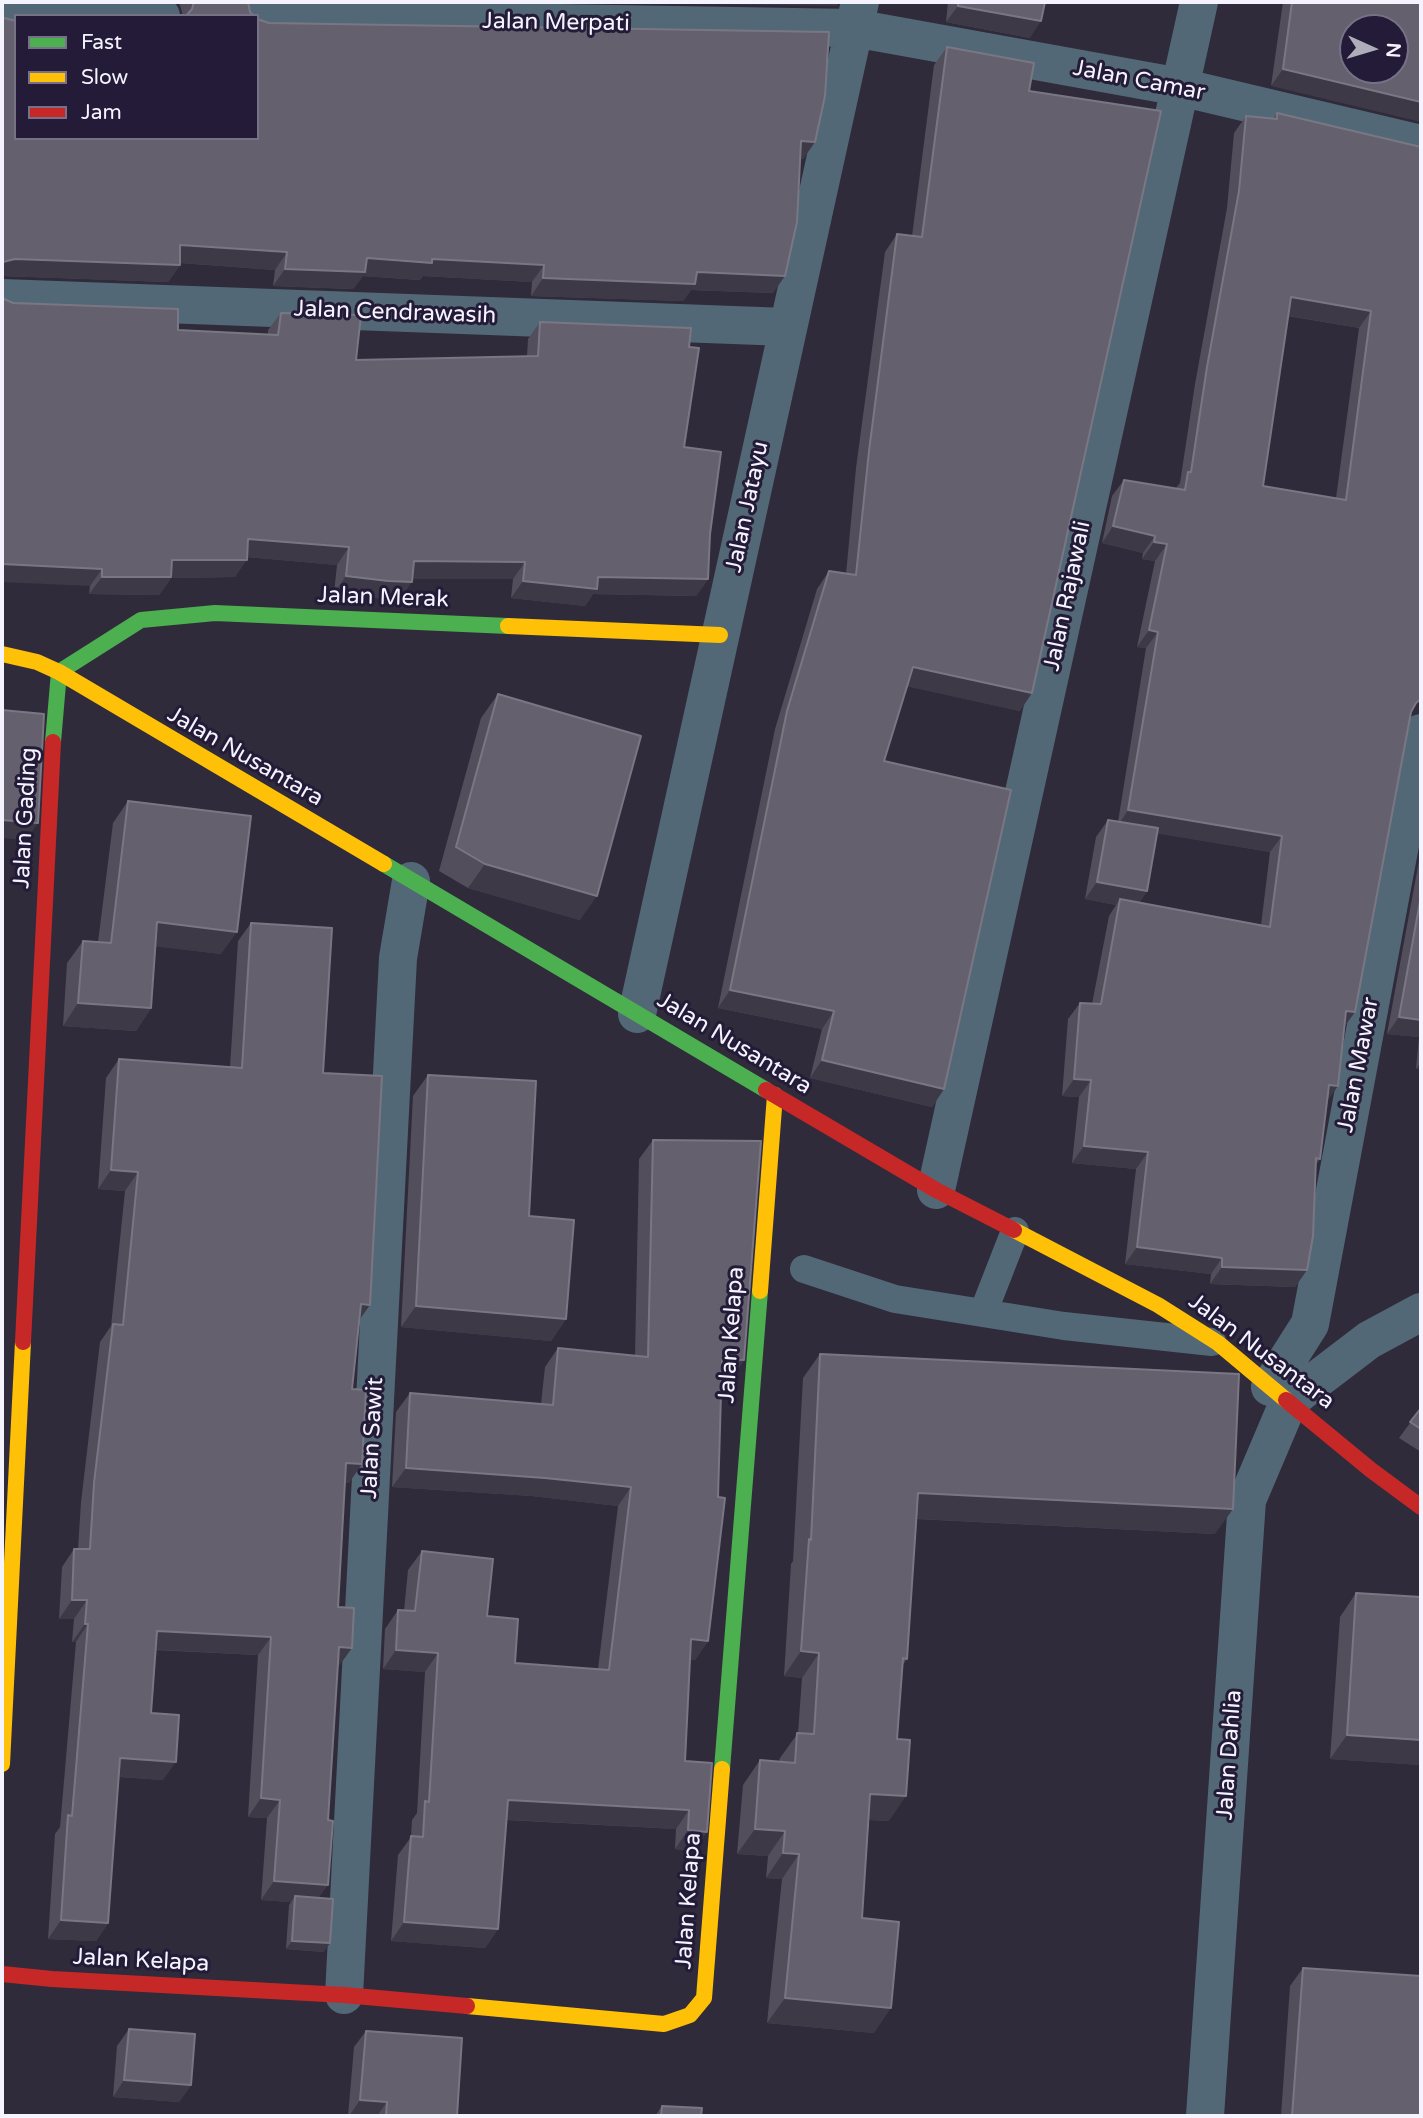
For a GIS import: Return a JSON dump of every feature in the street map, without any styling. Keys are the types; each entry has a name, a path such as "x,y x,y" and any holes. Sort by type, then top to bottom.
{"street":[{"name":"Jalan Rajawali","path":"936,1190 1199,2"},
{"name":"Jalan Camar","path":"857,15 1421,144"},
{"name":"Jalan Merpati","path":"259,18 857,15"},
{"name":"Jalan Jatayu","path":"637,1014 857,15"},
{"name":"Jalan Cendrawasih","path":"2,298 787,327"},
{"name":"Jalan Merak","path":"59,672 141,620 215,614 720,635"},
{"name":"Jalan Nusantara","path":"2,654 37,662 59,672 936,1190 1158,1305 1218,1343 1371,1470 1421,1507"},
{"name":"Jalan Gading","path":"2,1764 52,755 59,672"},
{"name":"Jalan Mawar","path":"1280,1394 1310,1324 1421,733"},
{"name":"Jalan Sawit","path":"344,1995 398,958 411,881"},
{"name":"Jalan Kelapa","path":"2,1973 52,1979 344,1995 664,2024 690,2015 704,1998 775,1095"},
{"path":"1280,1394 1421,1312"},
{"name":"Jalan Dahlia","path":"1205,2116 1247,1500 1280,1394"}],"lane":[{"path":"982,1312 1015,1231"},
{"path":"804,1269 895,1298 1064,1326 1218,1343"}],"building":[{"path":"194,2 248,2 252,14 188,14"},
{"path":"958,2 1045,2 1041,21 958,6"},
{"path":"1292,2 1421,2 1421,102 1346,84 1409,84 1409,14 1339,14 1339,82 1283,69"},
{"path":"2,16 14,20 14,140 259,140 259,20 269,23 829,32 825,96 815,142 801,141 797,222 785,276 697,272 695,284 543,278 544,265 432,259 432,263 367,258 365,272 285,269 287,252 180,245 180,265 15,259 2,263"},
{"path":"947,47 1034,63 1029,91 1161,111 1032,693 913,667 884,761 1011,790 944,1089 822,1060 834,1011 730,990 787,711 829,571 856,575 897,234 922,237"},
{"path":"1277,113 1421,147 1421,699 1411,712 1355,1012 1346,1011 1338,1086 1329,1085 1320,1159 1316,1158 1313,1236 1307,1270 1222,1267 1222,1258 1137,1247 1148,1152 1084,1146 1091,1080 1074,1079 1080,1003 1101,1004 1120,899 1270,927 1282,836 1128,810 1158,632 1149,630 1167,544 1154,542 1155,536 1113,526 1124,480 1185,490 1188,472 1191,472 1239,191 1246,116 1277,119","holes":["1291,297 1371,311 1346,500 1263,486"]},
{"path":"2,298 13,303 178,309 178,330 278,335 281,313 361,315 356,360 538,356 540,322 691,328 689,347 699,348 684,447 721,452 710,534 708,579 598,577 597,589 523,581 525,562 414,561 412,582 388,581 346,576 349,547 248,539 247,560 172,560 171,577 102,577 102,569 2,564"},
{"path":"498,694 641,736 597,896 485,864 456,847"},
{"path":"2,710 44,714 38,823 2,820"},
{"path":"128,801 251,816 237,932 157,922 151,1008 78,1003 83,941 111,943"},
{"path":"1108,820 1158,828 1147,891 1097,882"},
{"path":"1421,896 1421,1020 1399,1017"},
{"path":"251,923 332,928 323,1073 382,1076 370,1305 361,1304 352,1389 366,1390 362,1464 346,1463 338,1607 354,1608 352,1648 339,1647 328,1820 333,1821 328,1885 274,1881 280,1800 261,1798 271,1637 157,1631 151,1713 179,1715 176,1762 120,1758 108,1923 61,1920 68,1815 72,1816 88,1624 85,1624 87,1600 72,1600 74,1549 90,1549 94,1483 113,1324 123,1325 138,1172 111,1170 119,1059 242,1068"},
{"path":"428,1075 536,1081 529,1216 574,1220 566,1319 416,1306"},
{"path":"653,1140 761,1141 744,1360 722,1359 718,1497 725,1498 708,1641 691,1639 685,1761 712,1763 707,1832 688,1830 689,1810 508,1800 498,1929 404,1922 411,1836 423,1837 425,1801 429,1802 438,1653 396,1650 398,1610 415,1611 422,1551 493,1559 487,1616 518,1619 515,1663 609,1670 631,1487 406,1468 410,1393 553,1405 558,1348 648,1357"},
{"path":"820,1354 1239,1374 1233,1509 918,1493 907,1659 903,1658 897,1739 910,1740 906,1796 870,1794 862,1918 899,1922 891,2008 785,1998 799,1854 783,1853 785,1831 755,1829 760,1760 795,1763 797,1733 814,1734 819,1653 801,1651 809,1539 811,1540"},
{"path":"1421,1408 1421,1429 1410,1422"},
{"path":"1356,1593 1421,1597 1421,1740 1347,1735"},
{"path":"295,1896 333,1899 330,1943 292,1941"},
{"path":"1303,1968 1421,1976 1421,2116 1292,2116"},
{"path":"129,2029 195,2034 191,2085 124,2080"},
{"path":"366,2031 462,2038 457,2116 386,2116 387,2102 360,2100"},
{"path":"662,2106 702,2108 701,2116 661,2116"}],"traffic: fast":[{"path":"53,742 59,672 141,620 215,613 508,626"},
{"path":"384,864 766,1090"},
{"path":"722,1769 760,1291"}],"traffic: slow":[{"path":"508,626 720,635"},
{"path":"2,654 37,662 59,672 384,864"},
{"path":"760,1291 775,1095"},
{"path":"1014,1230 1158,1305 1218,1343 1286,1400"},
{"path":"2,1764 23,1342"},
{"path":"467,2006 664,2024 690,2015 704,1998 722,1769"}],"traffic: jam":[{"path":"23,1342 53,742"},
{"path":"766,1090 936,1190 1014,1230"},
{"path":"1286,1400 1421,1507"},
{"path":"2,1974 344,1995 467,2006"}]}
